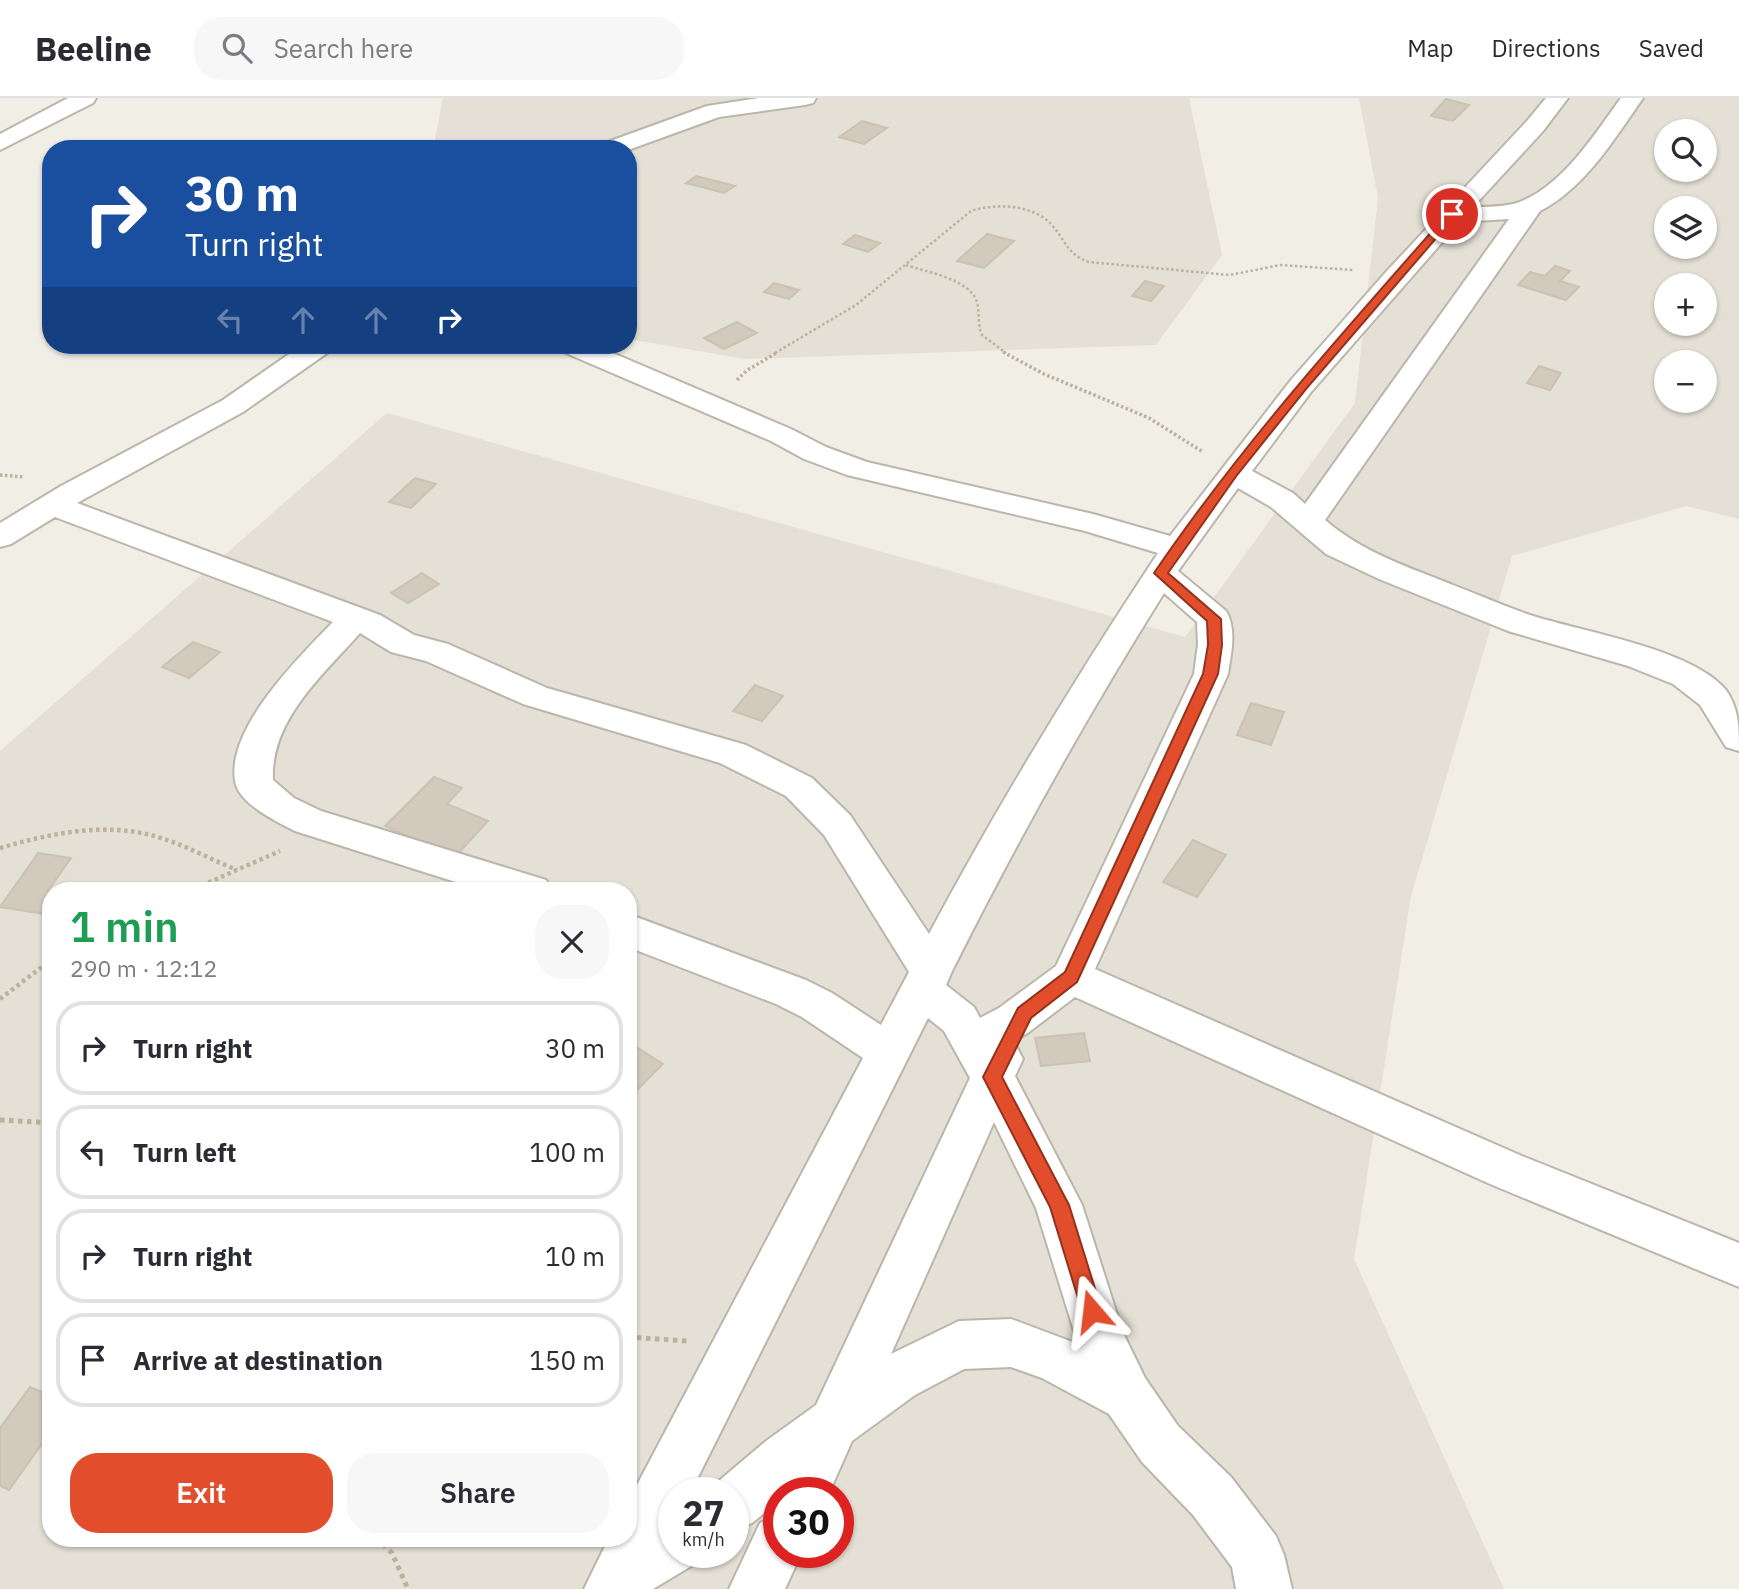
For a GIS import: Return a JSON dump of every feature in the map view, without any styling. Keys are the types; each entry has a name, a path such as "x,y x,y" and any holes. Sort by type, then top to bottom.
{"street":[{"path":"0,143 85,98"},
{"path":"635,140 715,111 805,98"},
{"path":"1452,214 1495,215 1530,207 1552,194 1593,149 1632,98"},
{"path":"637,1542 784,1259 887,1051 927,981 993,850 1098,671 1169,561 1236,468 1395,277 1544,107"},
{"path":"1307,523 1530,207"},
{"path":"0,537 52,505 233,406 307,354"},
{"path":"591,354 858,469 1093,523 1169,561 1214,619 1215,645 1211,674 1071,977 1025,1013 981,1057 835,1421 809,1477"},
{"path":"1236,468 1282,500 1337,547 1453,598 1520,623 1640,658 1685,676 1712,697 1739,738"},
{"path":"52,505 368,623 402,643 436,652 535,696 604,719 733,754 799,787 837,825 927,981 959,1019 1059,1205 1100,1338 1127,1396 1160,1444 1212,1496 1256,1555 1264,1589"},
{"path":"354,619 291,691 269,722 254,760 256,785 281,808 308,821 503,882"},
{"path":"637,933 791,992 817,1005 887,1051"},
{"path":"1071,977 1506,1170 1739,1265"},
{"path":"749,1490 784,1459 897,1377 959,1345 1011,1343 1055,1359 1127,1396"},
{"path":"615,1584 634,1547"},
{"path":"615,1584 658,1556"},
{"path":"757,1589 767,1568"}],"path":[{"path":"714,408 746,371 856,304 971,211 996,204 1042,218 1051,224 1070,254 1089,261 1230,275 1280,265 1362,271 1395,277"},
{"path":"905,265 960,285 972,293 977,300 979,329 984,337 1029,365 1152,420 1193,448 1236,468"},
{"path":"0,848 86,828 130,831 160,838 237,870"},
{"path":"210,882 332,828"},
{"path":"0,999 42,967"},
{"path":"0,1119 42,1122"},
{"path":"386,1547 392,1553 408,1589"}],"shaded area":[{"path":"443,98 1189,98 1222,255 1156,345 746,359 637,341 637,140 435,140"},
{"path":"1359,98 1739,98 1739,519 1686,506 1512,556 1411,896 1354,1259 1504,1589 0,1589 0,751 387,413 1185,637 1355,403 1378,198"}],"building":[{"path":"1446,99 1469,105 1453,121 1431,116"},
{"path":"862,121 887,128 864,144 839,137"},
{"path":"696,176 735,186 724,193 686,183"},
{"path":"987,234 1014,241 984,268 957,261"},
{"path":"855,235 880,243 868,252 843,244"},
{"path":"1555,266 1570,271 1560,281 1579,287 1566,300 1518,285 1530,272 1545,276"},
{"path":"1145,281 1164,286 1151,301 1132,296"},
{"path":"774,283 799,290 789,299 764,292"},
{"path":"737,322 757,333 724,349 704,338"},
{"path":"1539,366 1561,373 1550,390 1527,383"},
{"path":"415,478 436,484 411,508 389,502"},
{"path":"422,573 439,584 408,603 391,593"},
{"path":"193,642 220,652 189,678 162,667"},
{"path":"755,685 783,696 762,721 733,711"},
{"path":"1251,703 1284,712 1271,745 1237,735"},
{"path":"434,777 462,788 447,804 488,821 455,857 385,826"},
{"path":"1193,840 1226,855 1197,897 1163,882"},
{"path":"38,853 71,858 54,882 42,882 42,914 0,907"},
{"path":"1084,1033 1090,1061 1041,1066 1035,1038"},
{"path":"637,1049 663,1064 637,1090"},
{"path":"30,1387 42,1392 42,1444 9,1490 0,1486 0,1428"}],"route":[{"path":"1092,1311 1059,1205 992,1077 1025,1013 1071,977 1211,674 1215,645 1214,619 1160,573 1301,386 1452,214"}]}
